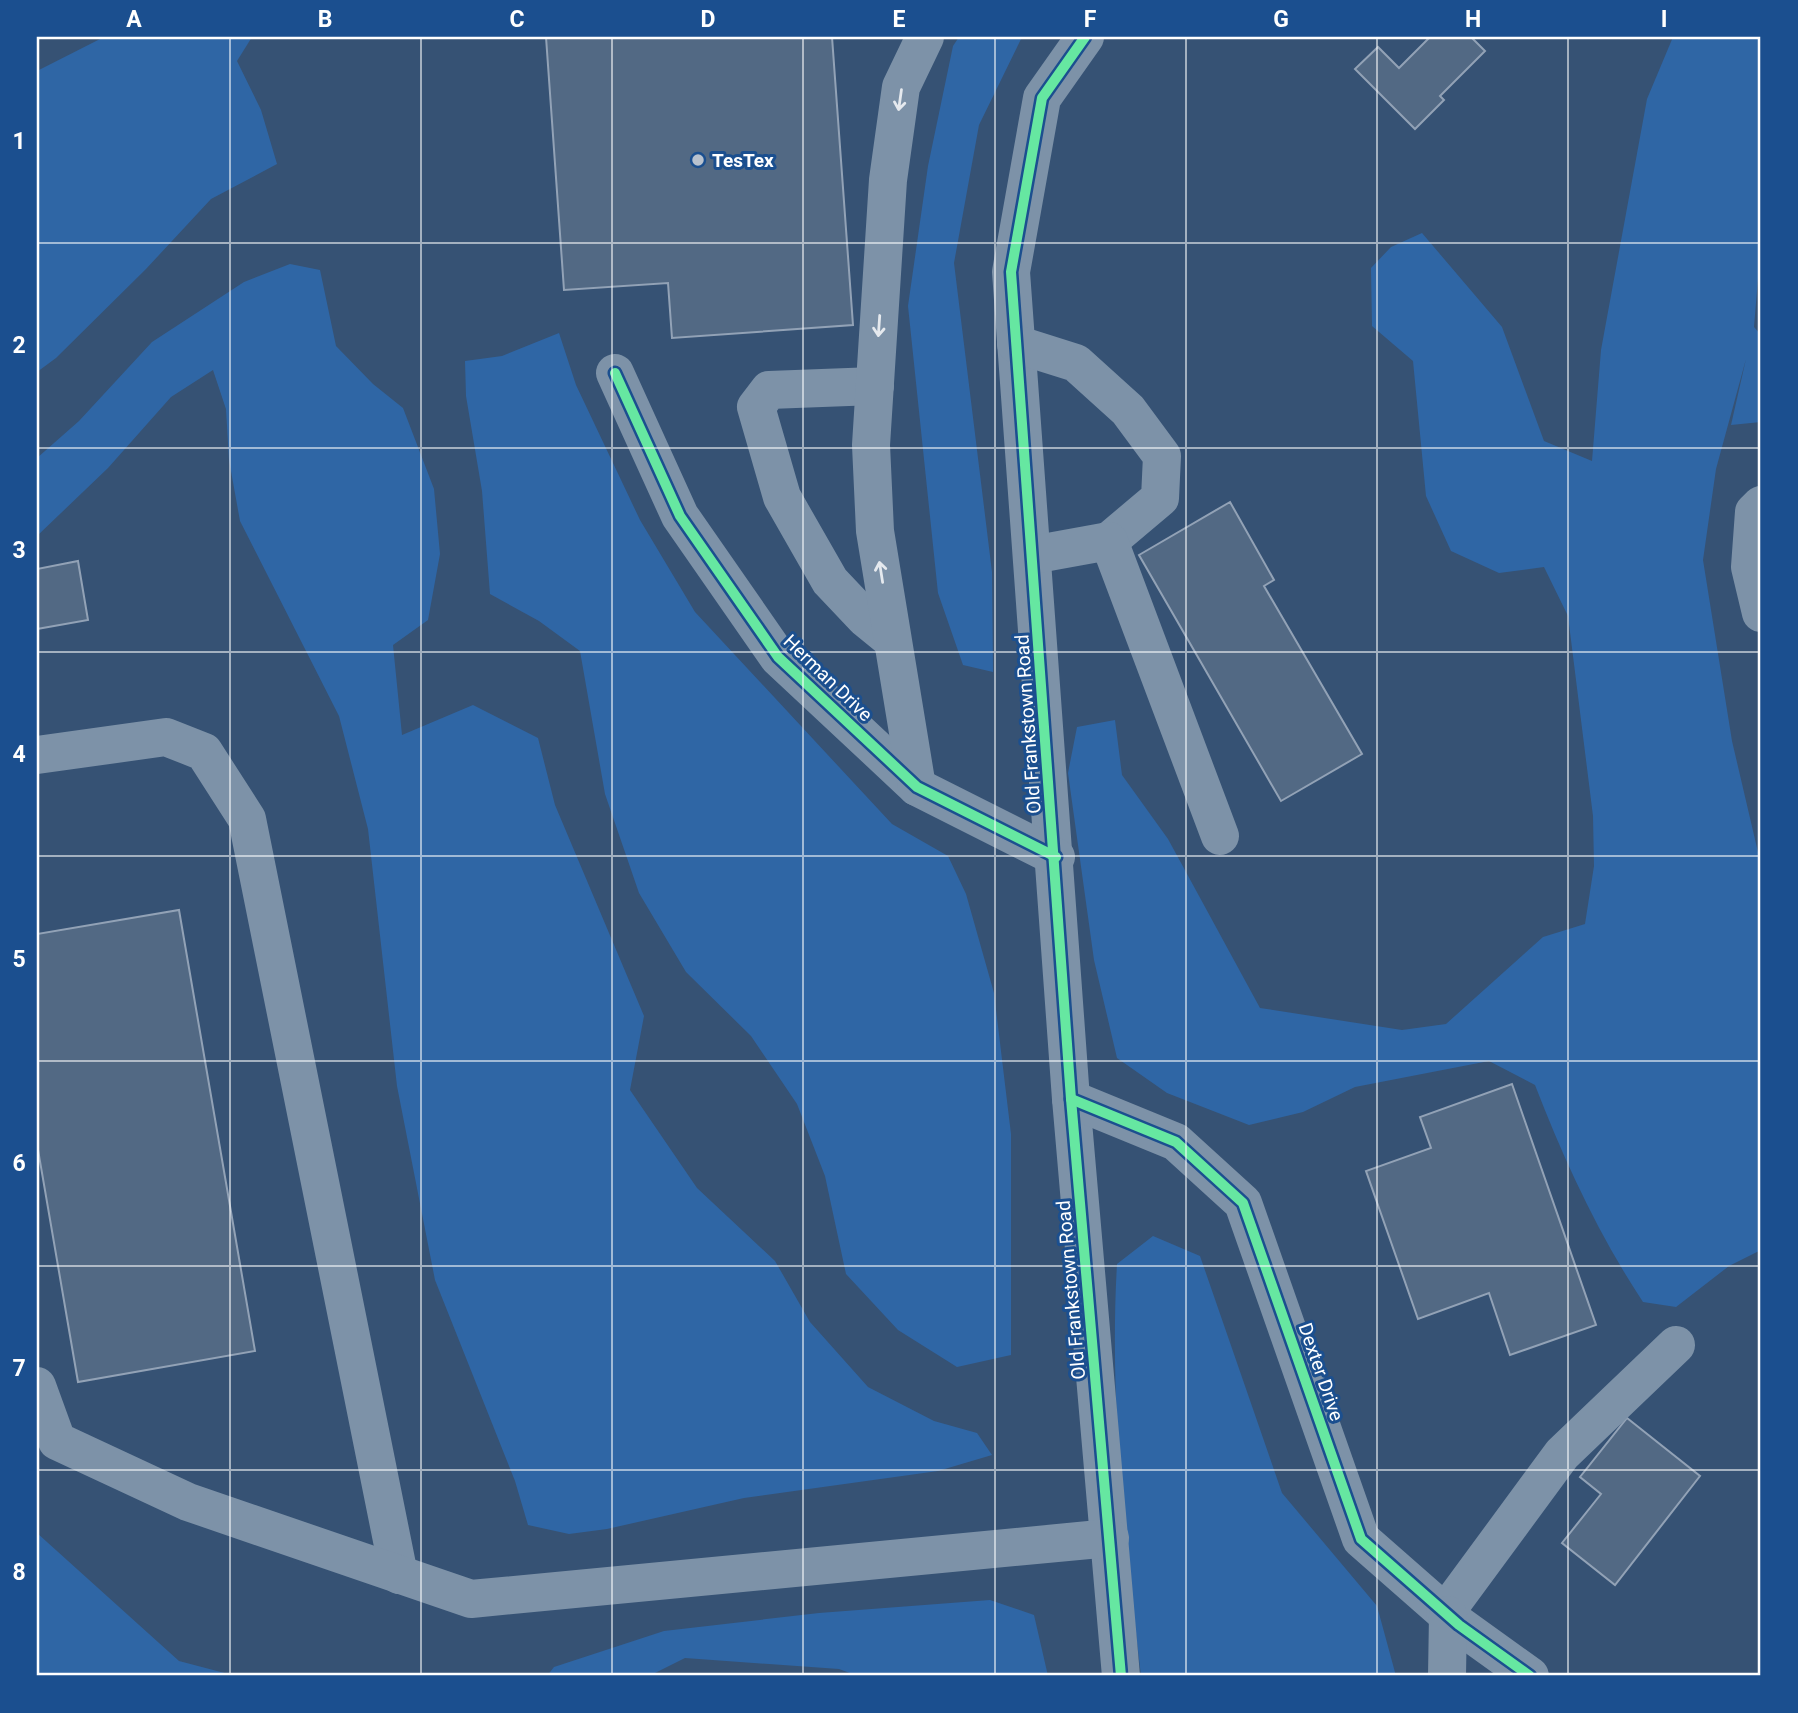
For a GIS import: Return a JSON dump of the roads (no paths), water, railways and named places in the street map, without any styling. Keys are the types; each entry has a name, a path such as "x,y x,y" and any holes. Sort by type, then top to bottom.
{"street":[{"path":"917,787 875,531 871,445 888,180 901,87 925,37"},
{"name":"Old Frankstown Road","path":"1085,37 1042,98 1011,272 1056,857 1071,1099 1121,1676"},
{"path":"1016,344 1076,363 1128,410 1162,456 1160,498 1109,541 1032,555"},
{"name":"Herman Drive","path":"615,373 680,516 778,657 917,787 1056,857"},
{"path":"875,386 769,390 756,407 782,497 830,580 865,618 892,639"},
{"path":"1761,505 1754,512 1750,567 1761,613"},
{"path":"1109,541 1220,836"},
{"path":"37,755 166,737 204,752 247,819 399,1575"},
{"name":"Dexter Drive","path":"1071,1099 1176,1142 1243,1203 1361,1539 1447,1614 1530,1676"},
{"path":"1447,1676 1447,1614 1562,1454 1676,1345"},
{"path":"37,1385 57,1441 188,1502 471,1599 1110,1538"}],"place":[{"name":"TesTex","path":"698,160"}]}
